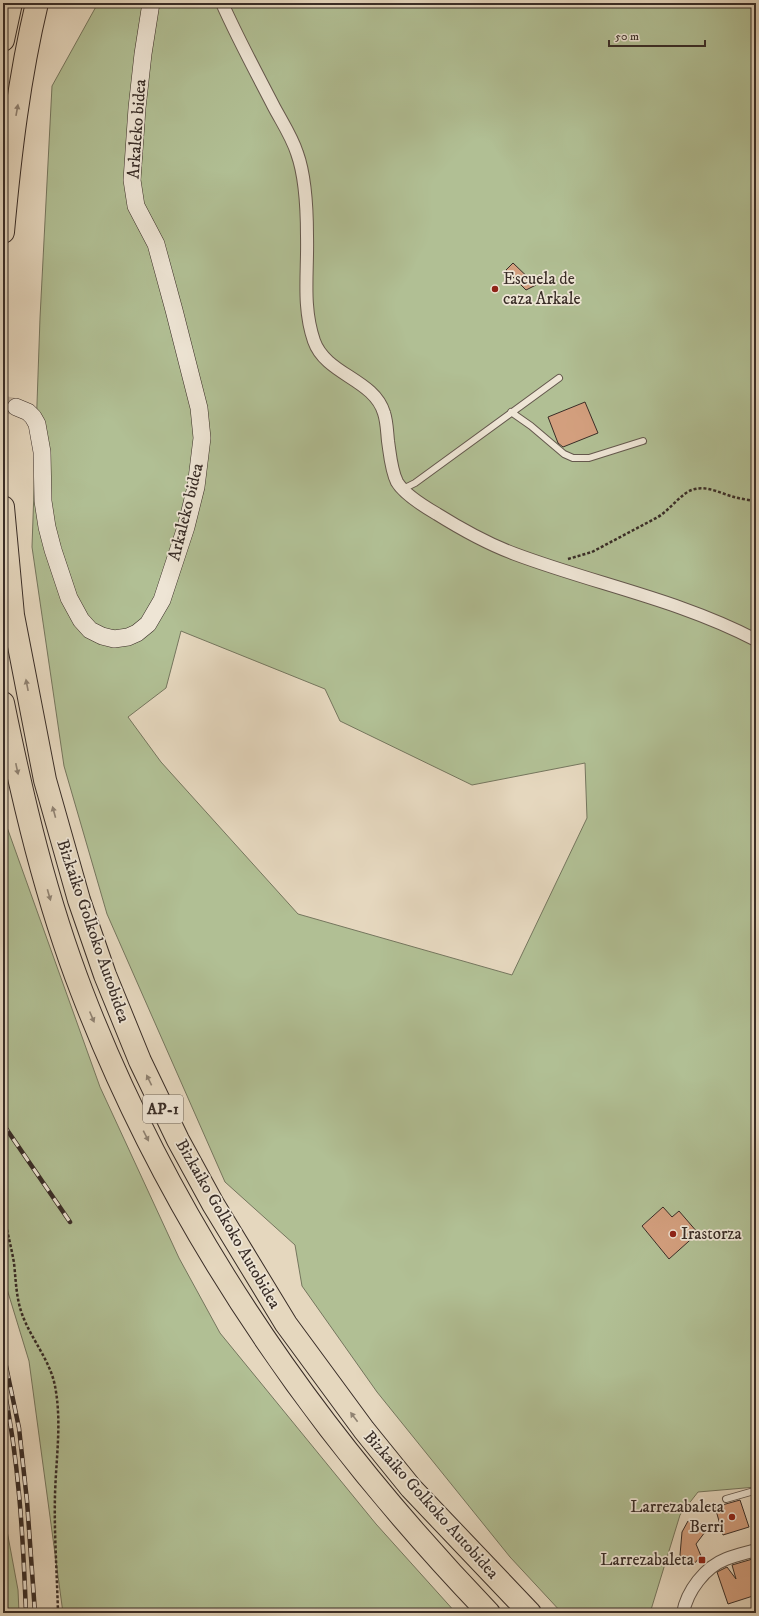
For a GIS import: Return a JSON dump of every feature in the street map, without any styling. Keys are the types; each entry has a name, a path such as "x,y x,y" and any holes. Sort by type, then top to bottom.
{"highway":[{"path":"3,40 11,3"},
{"path":"3,232 15,122 37,3"},
{"name":"Bizkaiko Golkoko Autobidea","path":"3,507 14,615 45,780 82,907 105,975 140,1061 178,1140 213,1204 286,1324 364,1430 411,1488 530,1613"},
{"name":"Bizkaiko Golkoko Autobidea","path":"3,703 25,806 55,915 82,992 105,1047 133,1110 171,1185 216,1262 261,1334 309,1402 349,1454 406,1522 489,1613"}],"street":[{"name":"Arkaleko bidea","path":"16,407 28,412 33,417 36,424 42,452 42,501 53,550 69,598 81,620 90,630 102,636 114,639 128,637 137,633 148,624 162,600 186,527 196,487 202,438 199,408 172,302 156,244 136,206 132,180 138,100 151,3"},
{"path":"222,3 239,41 297,152 302,175 307,234 305,298 315,344 324,357 369,391 378,400 384,414 393,470 403,489 418,502 436,514 514,554 704,616 756,640"},
{"path":"683,1612 688,1597 704,1575 725,1560 756,1550"}],"lane":[{"path":"403,489 415,483 559,378"},
{"path":"511,412 531,426 564,454 573,458 589,458 643,441"},
{"path":"726,1499 754,1490 756,1497"}],"path":[{"path":"563,559 578,557 592,552 664,513 687,492 696,489 707,488 736,498 756,501"},
{"path":"3,1210 14,1262 16,1293 19,1306 26,1324 50,1371 55,1386 58,1404 59,1431 54,1545 58,1613"},
{"path":"683,1612 756,1609"}],"green space":[{"path":"98,3 756,3 756,1487 698,1492 680,1515 650,1613 562,1613 510,1557 377,1392 302,1286 295,1245 225,1182 107,914 64,766 32,547 40,318 52,86","holes":["181,631 325,689 340,721 472,785 585,763 587,818 512,975 298,914 161,762 128,717 166,688"]},
{"path":"3,816 100,1087 179,1258 220,1333 376,1524 456,1613 63,1613 29,1361 3,1276"},
{"path":"3,1509 18,1590 19,1613 3,1613"}],"building":[{"path":"513,263 536,285 526,290 506,270"},
{"path":"585,402 598,433 563,447 558,443 548,417"},
{"name":"Irastorza","path":"663,1207 672,1217 679,1211 698,1233 669,1259 642,1226"},
{"name":"Larrezabaleta Berri","path":"740,1500 749,1527 723,1535 715,1507"},
{"path":"688,1521 699,1522 705,1532 696,1544 701,1556 693,1565 683,1563 680,1555 682,1532"},
{"path":"756,1558 756,1595 728,1604 717,1572 727,1567 736,1579 732,1565"}],"tunnel":[{"path":"3,404 16,407"}],"railway":[{"path":"3,1124 70,1222"},
{"path":"3,1352 19,1428 27,1501 35,1613"},
{"path":"3,1384 17,1470 22,1527 26,1613"}],"place":[{"name":"Escuela de caza Arkale","path":"495,289"},
{"name":"Irastorza","path":"673,1234"},
{"name":"Larrezabaleta Berri","path":"732,1517"},
{"name":"Larrezabaleta","path":"702,1560"}]}
